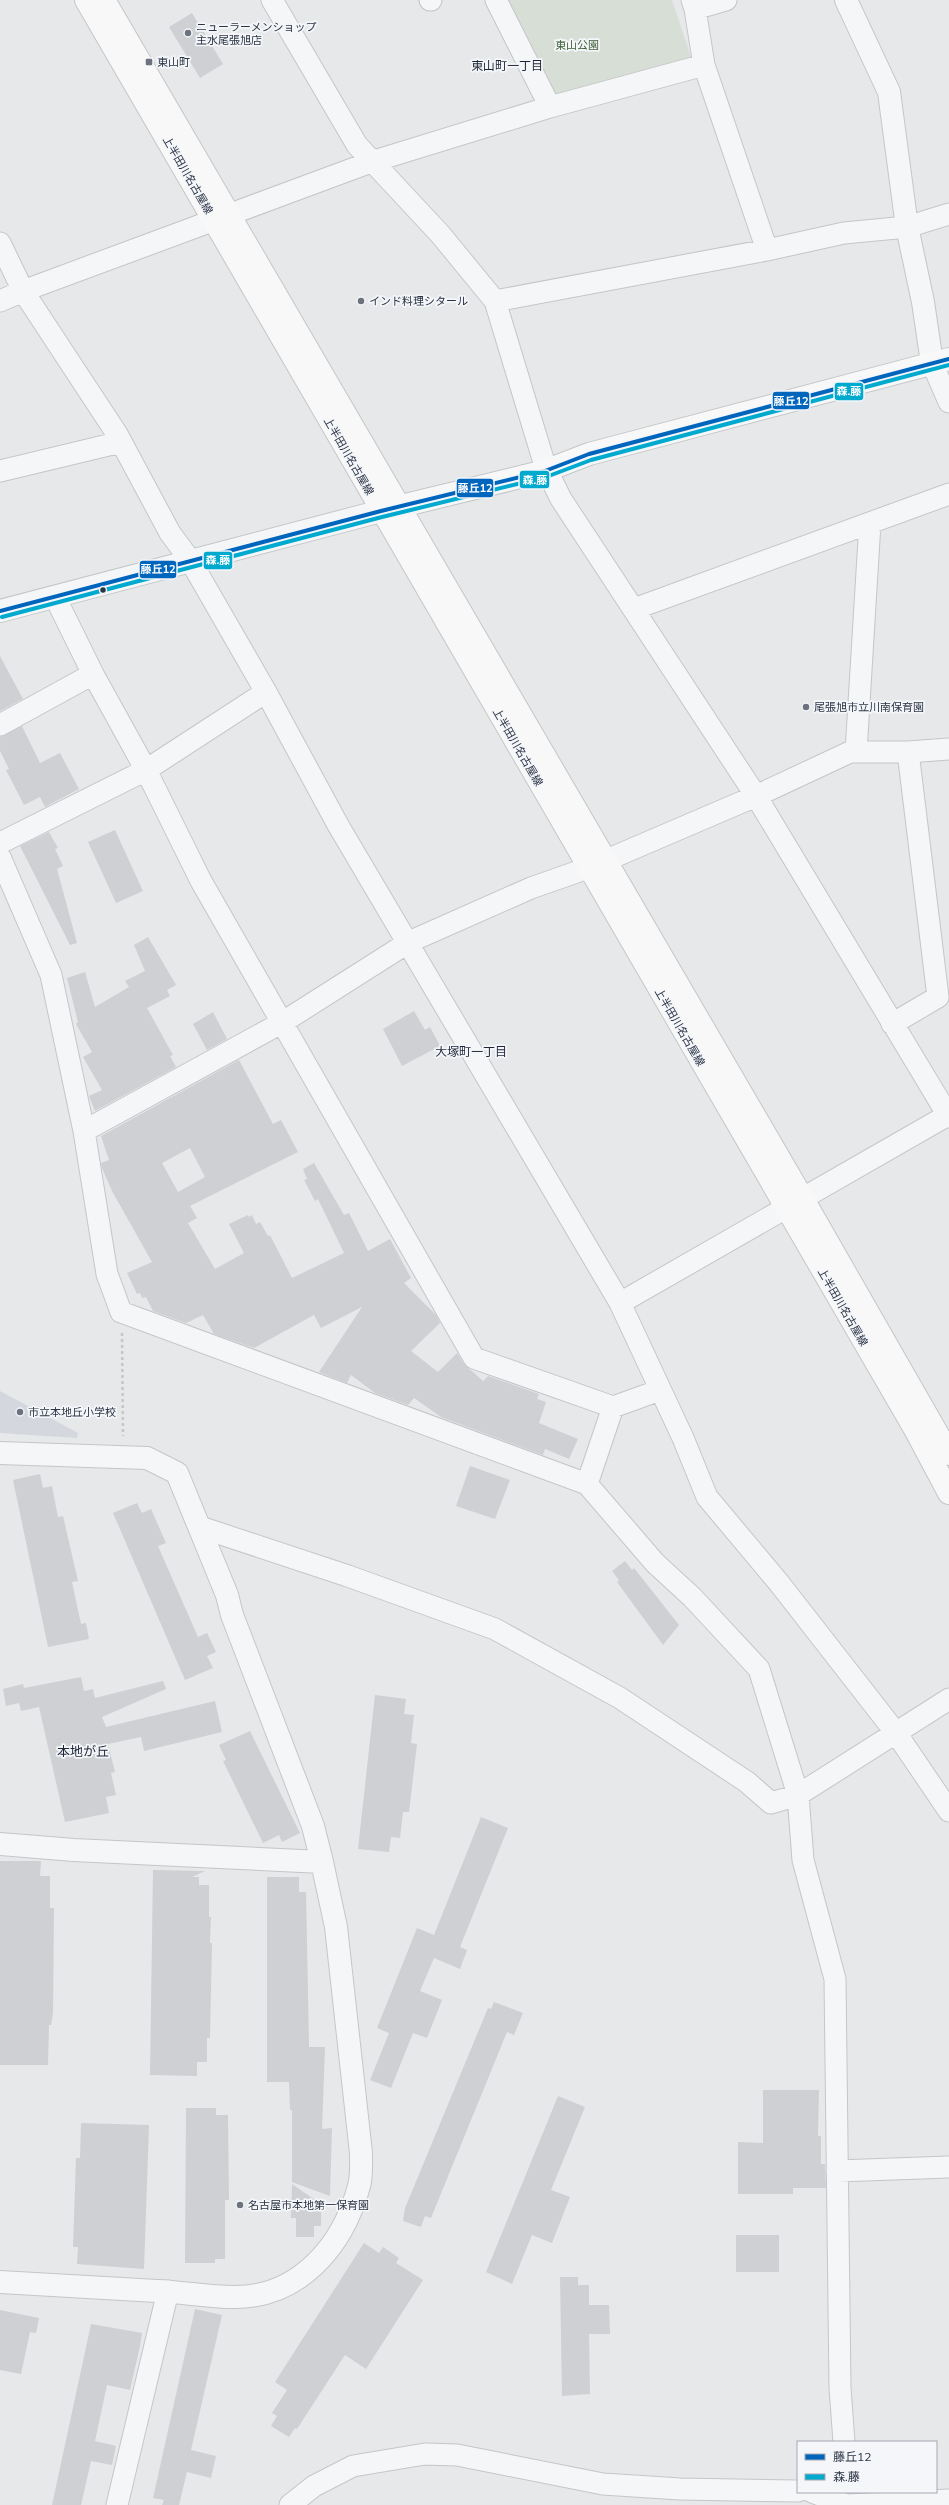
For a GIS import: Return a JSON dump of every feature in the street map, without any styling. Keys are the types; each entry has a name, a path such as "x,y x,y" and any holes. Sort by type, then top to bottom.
{"main road":[{"name":"上半田川名古屋線","path":"86,0 222,218"},
{"name":"上半田川名古屋線","path":"104,0 222,218 596,864 794,1204 949,1454"},
{"path":"390,509 545,471 546,469 642,440 940,361"},
{"name":"上半田川名古屋線","path":"794,1204 949,1493"}],"street":[{"path":"272,0 350,133 371,162 440,234 495,301 546,469 561,499 756,796 892,1024 949,1116 620,1303"},
{"path":"496,0 550,107"},
{"path":"726,0 693,5 704,65 767,250"},
{"path":"846,0 889,92 907,228 923,302 940,361 949,402"},
{"path":"0,302 23,291 371,162 550,107 704,65"},
{"path":"495,301 767,250 844,233 907,228 949,214"},
{"path":"0,243 23,291 120,442 170,533 190,560 266,692 338,825 409,942 620,1303 684,1438 707,1497 779,1583 896,1733 949,1811"},
{"path":"0,471 120,442"},
{"path":"634,609 949,494"},
{"path":"0,611 190,560 390,509"},
{"path":"856,752 870,523"},
{"path":"56,597 94,674 146,770 201,881 474,1358 613,1407 660,1390"},
{"path":"0,725 94,674"},
{"path":"0,843 146,770 266,692"},
{"path":"84,1130 282,1022 409,942 531,888 596,864 756,796 850,752 908,752 949,749"},
{"path":"892,1024 938,998 908,752"},
{"path":"0,857 51,975 84,1130 107,1274 121,1312 587,1484 656,1563 692,1597 759,1669 798,1795 803,1860 835,1979 840,2388 844,2441"},
{"path":"587,1484 613,1407"},
{"path":"0,1453 147,1458 177,1474 200,1527 313,1826 336,1927 361,2153 359,2185 347,2221 328,2253 298,2278 269,2292 234,2297 168,2291 0,2282"},
{"path":"200,1527 348,1576 495,1629 620,1698 747,1782 771,1803 798,1795 949,1699"},
{"path":"0,1844 74,1850 265,1858 322,1862"},
{"path":"837,2171 949,2167"},
{"path":"117,2505 168,2291"},
{"path":"290,2505 314,2486 353,2466 425,2454 457,2455 603,2484 680,2489 797,2491"},
{"path":"815,2493 847,2505 949,2500"},
{"path":"847,2493 847,2505"}],"path":[{"path":"121,1312 124,1457"}],"shaded area":[{"name":"市立本地丘小学校","path":"0,1391 78,1433 77,1438 0,1433"}],"green space":[{"name":"東山公園","path":"506,0 672,0 692,60 553,98"}],"building":[{"path":"192,13 223,64 200,78 169,27"},
{"path":"0,656 23,699 0,711"},
{"path":"22,726 40,763 60,753 79,789 45,807 40,797 24,805 6,770 9,769 0,751 0,737"},
{"path":"115,830 143,891 116,903 88,842"},
{"path":"49,832 58,848 55,849 63,866 57,869 77,943 70,945 20,846"},
{"path":"148,937 176,985 167,990 170,996 147,1008 173,1055 170,1056 176,1067 95,1111 89,1096 102,1090 83,1057 92,1052 76,1024 78,1022 67,978 85,972 95,1007 129,987 125,981 145,971 134,945"},
{"path":"414,1011 425,1030 430,1027 440,1046 402,1066 383,1029"},
{"path":"213,1012 227,1039 207,1050 193,1024"},
{"path":"239,1060 273,1124 281,1120 298,1152 190,1206 197,1218 188,1223 215,1269 244,1253 229,1224 248,1215 249,1217 252,1215 256,1224 260,1222 268,1236 270,1235 292,1278 344,1253 318,1199 315,1201 304,1180 307,1179 303,1169 314,1163 344,1215 349,1213 368,1251 390,1239 411,1278 404,1283 436,1315 440,1323 411,1351 438,1372 457,1353 464,1364 483,1381 488,1376 539,1394 537,1399 546,1402 539,1423 578,1439 569,1459 545,1449 543,1455 441,1417 414,1398 408,1405 375,1393 351,1375 347,1383 319,1372 362,1307 321,1328 314,1315 254,1348 214,1334 203,1315 186,1323 153,1311 146,1297 142,1298 140,1293 137,1294 127,1273 152,1262 112,1191 102,1168 101,1163 109,1160 101,1136","holes":["190,1148 205,1177 178,1192 162,1163"]},
{"path":"470,1466 510,1480 495,1519 456,1506"},
{"path":"40,1474 43,1488 52,1486 58,1517 63,1516 78,1581 72,1582 81,1624 86,1623 89,1639 48,1647 13,1480"},
{"path":"137,1503 142,1513 151,1509 166,1543 158,1546 198,1637 207,1633 216,1652 207,1656 213,1668 185,1680 113,1513"},
{"path":"625,1561 632,1570 634,1568 679,1625 663,1645 617,1582 619,1580 612,1571"},
{"path":"81,1677 84,1691 93,1689 95,1698 163,1681 166,1689 102,1717 106,1727 215,1701 222,1732 144,1751 141,1737 108,1744 115,1772 111,1773 116,1795 106,1797 109,1813 65,1822 39,1707 21,1711 19,1703 6,1706 3,1689 23,1684 24,1688"},
{"path":"375,1695 406,1699 404,1714 414,1715 411,1743 417,1744 409,1812 403,1812 400,1838 391,1837 389,1852 358,1849"},
{"path":"250,1731 300,1833 282,1842 279,1835 263,1843 223,1761 226,1760 219,1745"},
{"path":"481,1817 508,1828 460,1947 467,1950 460,1969 434,1958 420,1991 442,2000 427,2038 413,2033 391,2088 370,2080 389,2033 377,2028 417,1928 434,1935"},
{"path":"0,1861 41,1861 40,1876 50,1876 50,1908 54,1908 53,2013 51,2025 49,2025 48,2065 0,2065"},
{"path":"153,1870 205,1871 192,1877 199,1877 199,1885 209,1885 209,1917 211,1917 210,1943 212,1943 210,2038 207,2038 207,2062 197,2062 197,2076 150,2075"},
{"path":"267,1877 299,1877 299,1892 306,1892 309,2047 325,2047 322,2129 332,2128 330,2196 292,2182 292,2110 290,2110 289,2082 267,2082"},
{"path":"494,2002 523,2013 514,2035 507,2032 431,2218 425,2216 421,2227 403,2221 405,2208 488,2008 491,2009"},
{"path":"763,2090 819,2090 818,2136 821,2136 821,2164 825,2164 826,2188 793,2188 793,2194 738,2194 738,2142 763,2143"},
{"path":"558,2096 585,2107 551,2190 570,2197 552,2243 532,2235 512,2284 486,2272"},
{"path":"186,2108 216,2108 216,2115 228,2115 229,2200 225,2200 225,2259 215,2259 215,2263 185,2263"},
{"path":"81,2123 149,2125 144,2269 77,2264 78,2247 73,2247 76,2158 80,2158"},
{"path":"292,2184 321,2204 321,2226 314,2226 314,2237 296,2237 296,2218 291,2218"},
{"path":"736,2235 779,2235 779,2272 736,2272"},
{"path":"364,2243 379,2253 383,2247 399,2258 396,2263 423,2280 366,2369 345,2355 297,2429 295,2428 289,2437 271,2426 277,2416 272,2413 287,2390 275,2382"},
{"path":"560,2277 578,2277 578,2285 589,2285 589,2305 609,2305 610,2334 589,2334 590,2394 562,2396"},
{"path":"195,2309 222,2315 191,2450 216,2456 211,2478 187,2472 179,2505 162,2505 164,2500 153,2498"},
{"path":"0,2310 39,2318 36,2333 30,2332 21,2374 0,2370"},
{"path":"91,2324 142,2333 140,2346 130,2390 107,2385 95,2441 116,2446 112,2465 91,2461 81,2505 52,2505"}],"transit line":[{"name":"藤丘12","path":"0,611 381,511 545,471 589,454 949,359"},
{"name":"森.藤","path":"2,617 382,517 546,477 591,460 949,365"}],"place":[{"name":"ニューラーメンショップ 主水尾張旭店","path":"188,33"},
{"name":"東山町","path":"149,62"},
{"name":"インド料理シタール","path":"361,301"},
{"name":"尾張旭市立川南保育園","path":"806,707"},
{"name":"市立本地丘小学校","path":"20,1412"},
{"name":"名古屋市本地第一保育園","path":"240,2205"}],"district":[{"name":"東山町一丁目","path":"507,65"},
{"name":"大塚町一丁目","path":"471,1051"},
{"name":"本地が丘","path":"83,1751"}]}
